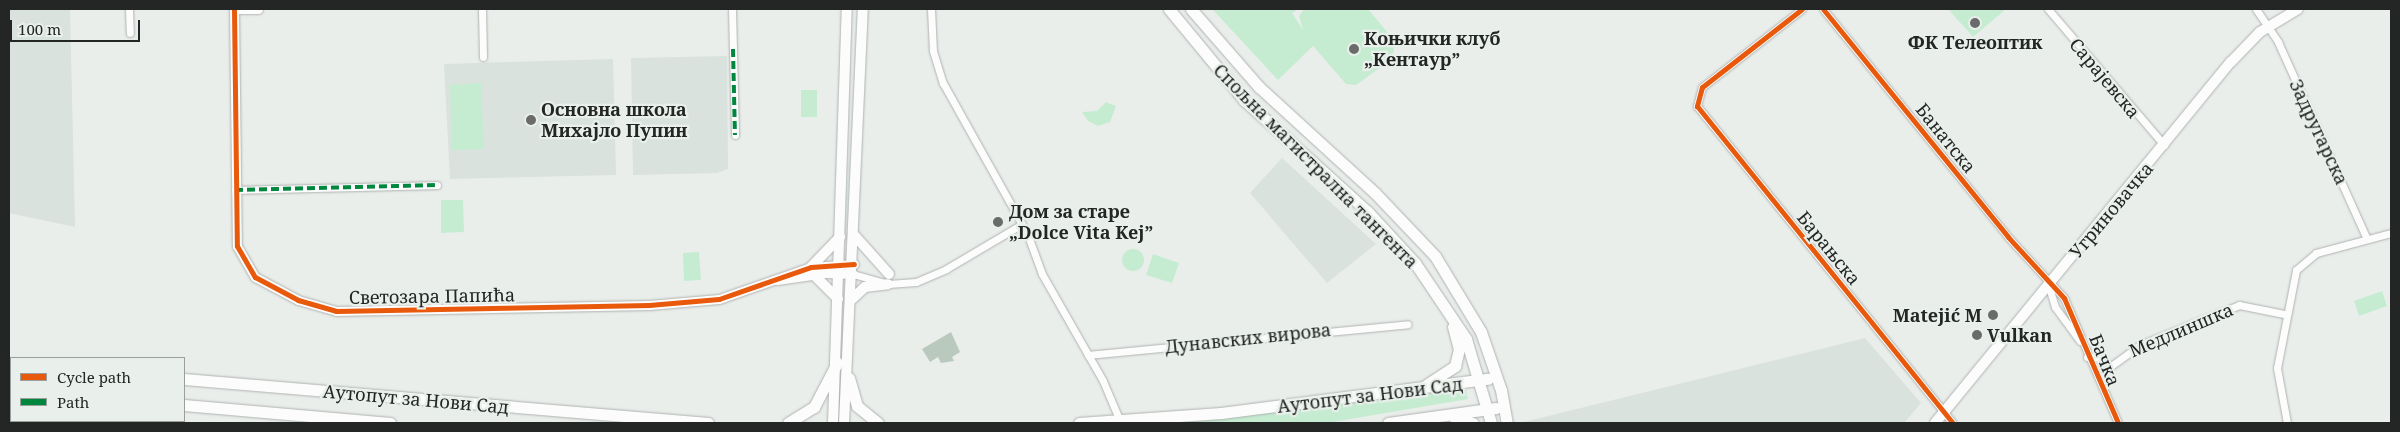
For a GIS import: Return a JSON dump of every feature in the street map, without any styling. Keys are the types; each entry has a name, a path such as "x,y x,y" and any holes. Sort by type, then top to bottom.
{"main road":[{"path":"833,423 837,363 847,9"},
{"path":"844,423 854,269 863,9"},
{"name":"Спољна магистрална тангента","path":"1169,9 1244,100 1398,243 1445,306 1466,339 1481,380"},
{"name":"Спољна магистрална тангента","path":"1191,9 1259,87 1431,250 1470,309 1497,377"},
{"name":"Угриновачка","path":"1935,423 2230,62 2268,26 2298,9"},
{"path":"852,299 865,286 889,279 855,235"},
{"path":"838,299 812,271 840,237"},
{"path":"1417,389 1446,374 1457,361 1458,342 1445,306"},
{"path":"788,423 814,407 837,363"},
{"path":"1497,377 1505,406 1507,423"},
{"name":"Аутопут за Нови Сад","path":"1079,423 1120,421 1417,389 1497,377"},
{"path":"848,378 857,406 878,423"},
{"name":"Аутопут за Нови Сад","path":"185,379 708,423"},
{"name":"Аутопут за Нови Сад","path":"1481,380 1491,423"},
{"name":"Аутопут за Нови Сад","path":"185,405 390,423"},
{"name":"Аутопут за Нови Сад","path":"1388,423 1505,406"},
{"path":"1442,416 1473,423"}],"street":[{"path":"129,9 130,33"},
{"path":"234,9 258,9"},
{"name":"Светозара Папића","path":"234,9 237,246 249,270 276,290 328,311 687,303 719,299 812,271 839,268 854,269"},
{"path":"482,9 483,57"},
{"path":"732,9 735,135"},
{"path":"931,9 933,51 943,83 1022,224 1042,274 1088,355 1120,421"},
{"name":"Барањска","path":"1802,9 1710,80 1696,99 1946,411 1953,423"},
{"name":"Банатска","path":"1823,9 2048,284"},
{"name":"Сарајевска","path":"2048,9 2164,145"},
{"name":"Задругарска","path":"2256,9 2268,26 2367,239"},
{"path":"235,190 437,185"},
{"path":"854,269 907,284 941,272 1022,224"},
{"path":"2287,423 2276,368 2284,314 2296,270 2303,260 2391,233"},
{"name":"Бачка","path":"2048,284 2055,307 2080,341"},
{"name":"Бачка","path":"2048,284 2064,298 2080,341 2118,423"},
{"name":"Медлиншка","path":"2111,366 2140,345 2234,307 2245,304 2284,314"},
{"name":"Дунавских вирова","path":"1088,355 1408,324"},
{"name":"Бачка","path":"2087,357 2096,356 2111,366"}],"shaded area":[{"path":"9,9 70,9 75,227 9,213"},
{"path":"727,56 728,169 717,173 633,175 631,58"},
{"name":"Основна школа Михајло Пупин","path":"613,59 616,175 450,179 444,64"},
{"path":"1282,158 1376,244 1327,283 1250,193"},
{"path":"1865,338 1921,403 1904,423 1520,423"}],"green space":[{"path":"1212,9 1298,9 1292,13 1303,30 1299,16 1304,9 1368,9 1393,39 1394,51 1388,62 1356,85 1346,84 1313,46 1278,80"},
{"name":"ФК Телеоптик","path":"1948,9 2006,9 1973,37"},
{"path":"481,83 484,149 452,150 450,85"},
{"path":"801,90 817,90 817,117 801,117"},
{"path":"1106,102 1116,106 1110,122 1098,126 1088,121 1082,112 1097,111"},
{"path":"441,200 463,200 464,232 441,233"},
{"path":"1133,249 1141,252 1144,260 1141,268 1133,271 1125,268 1122,260 1125,252"},
{"path":"699,252 701,280 684,281 683,253"},
{"path":"1153,254 1179,263 1172,283 1146,275"},
{"path":"2382,291 2387,306 2359,316 2354,301"},
{"path":"1466,390 1468,399 1327,423 1175,423"}],"building":[{"path":"951,332 960,352 952,357 954,361 941,363 938,357 930,362 922,349"}],"marked path":[{"path":"733,49 735,135"},
{"path":"235,190 437,185"}],"cycle path":[{"path":"234,9 237,246 255,277 298,300 336,311 649,305 719,299 811,267 854,264"},
{"path":"1802,9 1702,87 1697,106 1953,423"},
{"path":"1823,9 2008,237 2064,298 2118,423"}],"place":[{"name":"ФК Телеоптик","path":"1975,23"},
{"name":"Коњички клуб „Кентаур”","path":"1354,49"},
{"name":"Основна школа Михајло Пупин","path":"531,120"},
{"name":"Дом за старе „Dolce Vita Kej”","path":"998,222"},
{"name":"Matejić M","path":"1993,315"},
{"name":"Vulkan","path":"1977,335"}]}
